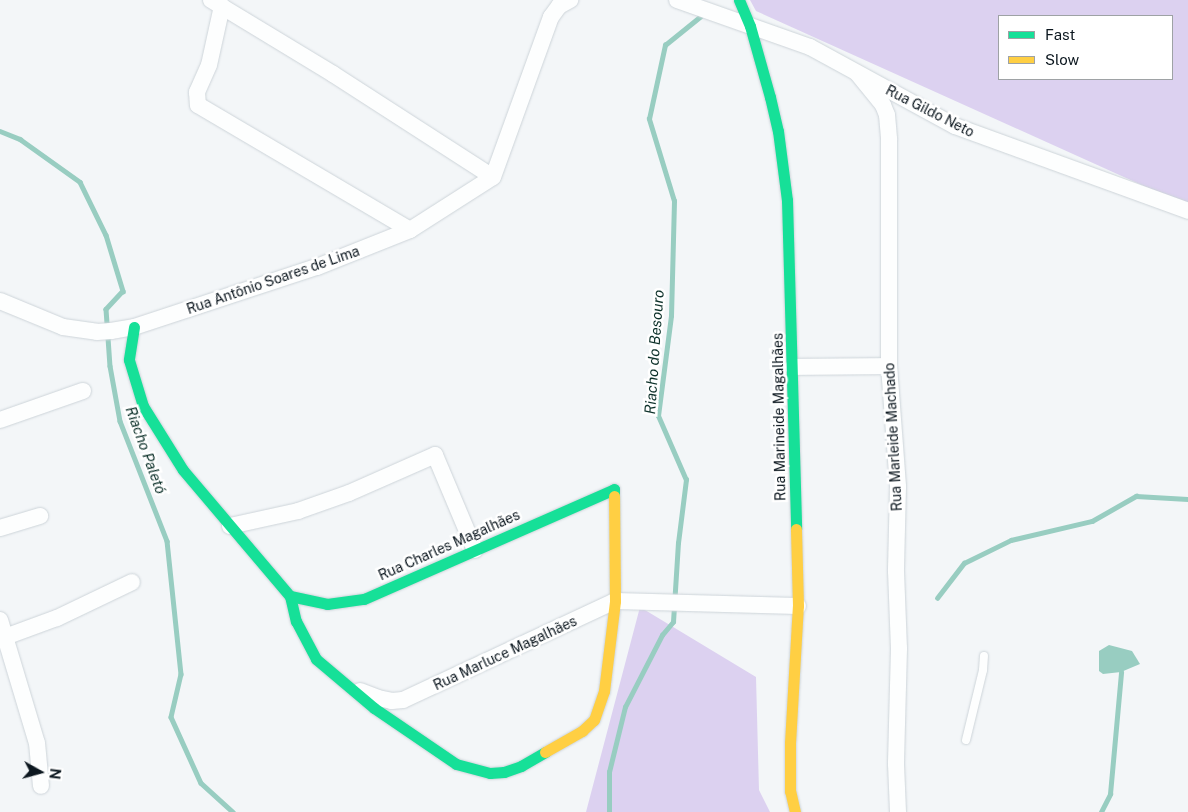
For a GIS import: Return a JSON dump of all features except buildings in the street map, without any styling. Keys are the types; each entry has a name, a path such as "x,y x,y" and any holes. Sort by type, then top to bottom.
{"street":[{"path":"410,230 198,105 198,92 209,65 217,3 333,74 493,177 551,17 559,6 570,0"},
{"name":"Rua Gildo Neto","path":"677,0 810,47 955,126 1188,211"},
{"name":"Rua Marineide Magalhães","path":"739,0 750,26 770,97 784,167 793,367 798,606 790,743 790,792 795,812"},
{"name":"Rua Marleide Machado","path":"857,73 875,92 887,115 890,223 890,366 898,487 896,764 898,812"},
{"name":"Rua Antônio Soares de Lima","path":"0,302 63,327 105,332 134,327 317,268 410,230 493,177"},
{"path":"134,327 129,350 130,360 143,406 183,470 290,596 296,621 316,659 408,733 456,764 490,773 504,772 521,766 582,731 594,720 600,709 604,691 615,601"},
{"path":"793,367 890,366"},
{"path":"0,420 83,391"},
{"path":"230,526 298,511 349,493 435,455 475,550"},
{"name":"Rua Charles Magalhães","path":"290,596 327,604 364,599 614,488 615,601"},
{"path":"0,528 40,516"},
{"path":"5,637 57,618 132,582"},
{"name":"Rua Marluce Magalhães","path":"347,685 378,698 403,700 615,601 665,604 798,606"},
{"path":"0,620 37,744 41,786"}],"lane":[{"path":"966,740 983,670 984,656"}],"shaded area":[{"path":"750,0 1188,0 1188,206 756,11"},
{"path":"640,607 756,677 759,790 770,812 586,812"},
{"path":"1109,645 1132,651 1140,664 1121,672 1103,674 1099,671 1099,651"}],"waterway":[{"name":"Riacho do Besouro","path":"609,812 609,772 625,707 662,635 673,622 678,543 686,480 658,416 671,316 674,201 649,119 665,45 701,16"},
{"name":"Riacho Paletó","path":"0,131 20,139 80,182 106,235 123,291 106,309 110,366 120,421 167,541 181,674 171,717 201,783 233,812"},
{"path":"937,598 964,563 1011,540 1092,521 1136,496 1188,499"},
{"path":"1101,812 1110,794 1121,672"}],"traffic: fast":[{"path":"739,0 750,26 770,97 778,131 787,200 796,529"},
{"path":"134,327 129,360 143,406 183,470 290,596 296,621 316,659 374,708 456,764 490,773 504,772 521,766 545,752"},
{"path":"290,596 327,604 364,599 614,489 614,496"}],"traffic: slow":[{"path":"545,752 582,731 594,720 604,691 615,601 614,496"},
{"path":"795,812 790,791 790,743 798,606 796,529"}]}
